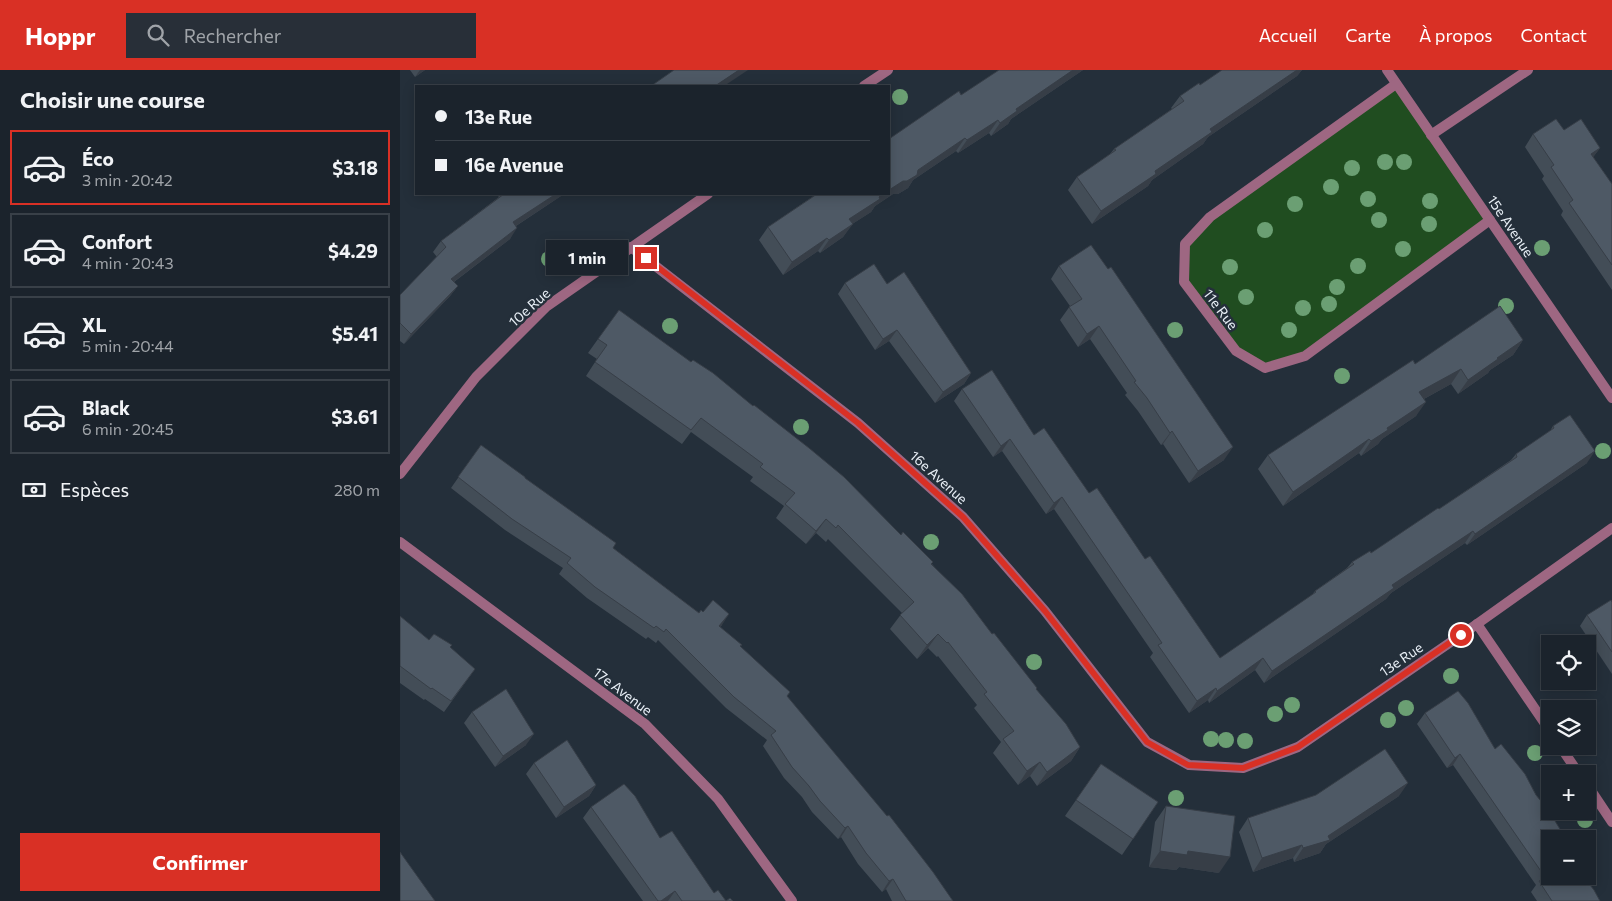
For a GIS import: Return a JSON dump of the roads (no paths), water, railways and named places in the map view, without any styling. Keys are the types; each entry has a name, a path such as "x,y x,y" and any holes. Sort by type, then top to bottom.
{"street":[{"path":"866,85 888,70"},
{"name":"15e Avenue","path":"1387,70 1612,398"},
{"path":"1431,135 1528,70"},
{"name":"11e Rue","path":"1396,84 1210,217 1185,244 1184,282 1236,351 1266,368 1305,356 1490,220"},
{"name":"10e Rue","path":"400,474 476,377 546,308 707,195"},
{"name":"16e Avenue","path":"631,247 858,423 963,517 1045,611 1147,742 1188,765"},
{"name":"13e Rue","path":"1188,765 1243,768 1298,747 1477,624 1612,528"},
{"name":"17e Avenue","path":"400,542 645,724 718,799 792,901"},
{"path":"1477,624 1541,718"},
{"path":"1596,798 1612,822"}]}
